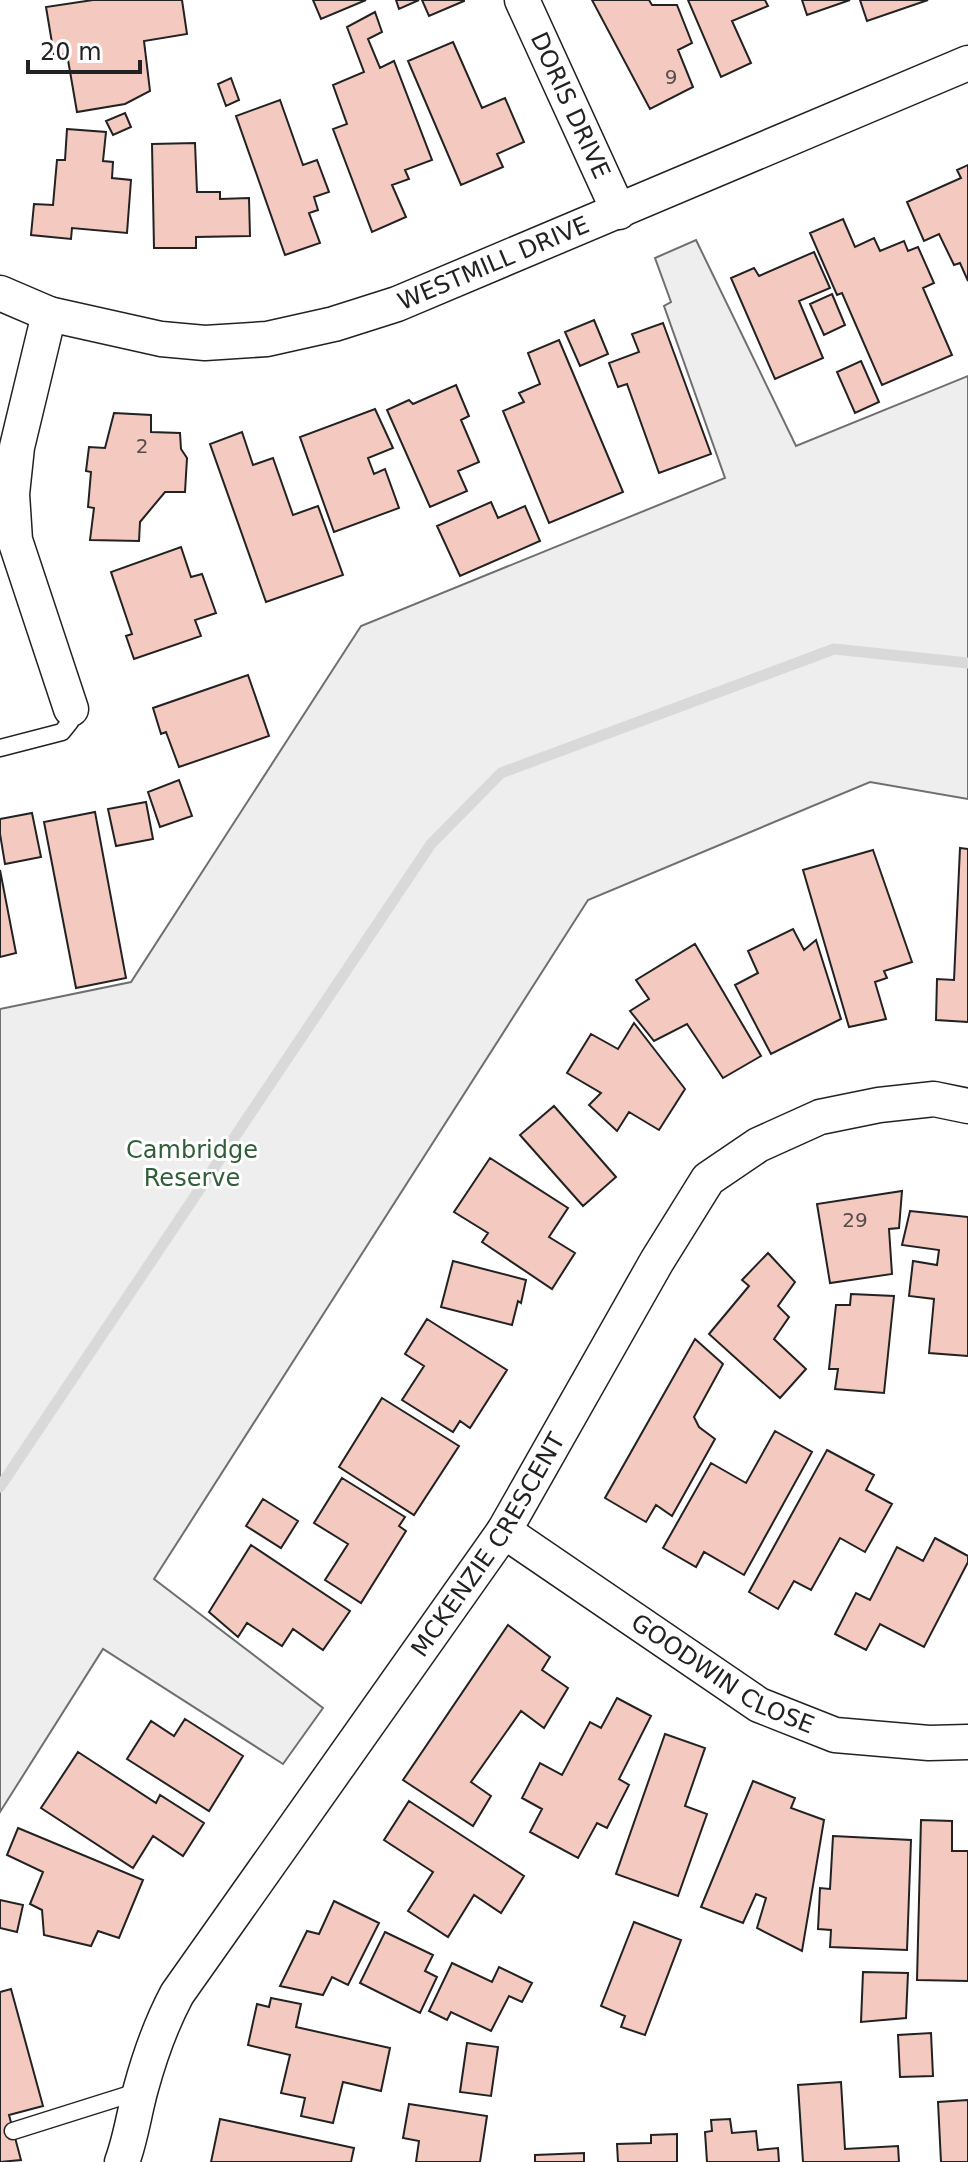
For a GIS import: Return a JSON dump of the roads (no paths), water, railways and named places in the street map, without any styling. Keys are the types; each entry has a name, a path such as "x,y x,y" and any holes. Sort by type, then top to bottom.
{"street":[{"name":"DORIS DRIVE","path":"522,0 619,212"},
{"name":"WESTMILL DRIVE","path":"0,293 49,314 161,339 205,343 267,339 334,324 397,304 968,63"},
{"path":"49,314 17,447 12,494 15,540 71,709"},
{"name":"MCKENZIE CRESCENT","path":"126,2156 155,2041 177,1994 504,1531 657,1261 708,1179 758,1145 820,1117 879,1105 934,1099 968,1106"},
{"name":"GOODWIN CLOSE","path":"504,1531 759,1705 835,1735 929,1743 968,1742"}],"lane":[{"path":"0,748 62,732 70,722 71,709"},
{"path":"13,2131 140,2091"}],"waterway":[{"path":"0,1487 431,844 501,773 834,649 968,663"}],"park label":[{"name":"Cambridge Reserve","path":"192,1164"}]}
